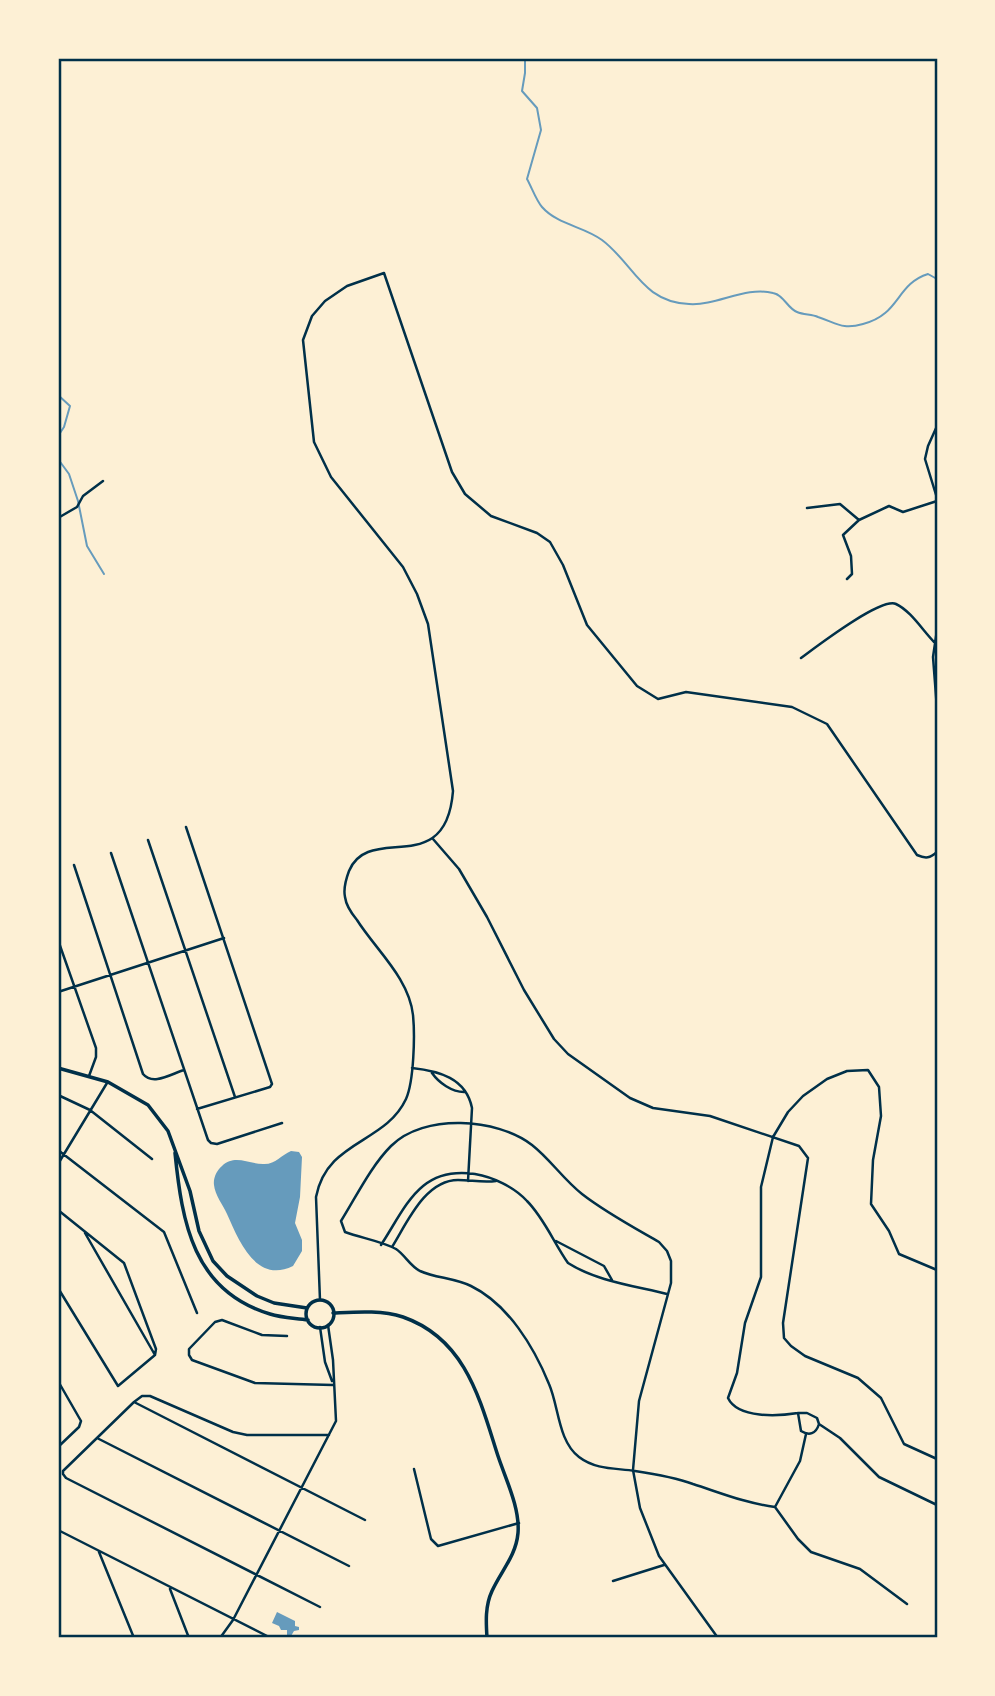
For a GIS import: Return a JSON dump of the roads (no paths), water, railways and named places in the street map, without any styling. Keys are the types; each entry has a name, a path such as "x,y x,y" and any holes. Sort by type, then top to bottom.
{"street":[{"path":"320,1300 316,1197 319,1181 327,1167 338,1156 386,1124 405,1101 412,1084 413,1015 408,994 353,914 345,898 345,885 353,863 361,854 433,839 445,824 452,809 453,791 428,624 417,594 403,567 331,477 314,442 303,341 312,316 325,301 347,286 384,273 452,472 465,494 491,516 537,533 550,542 563,565 587,625 637,686 658,699 686,692 792,707 815,717 827,724 917,855 925,859 937,852"},
{"path":"847,579 852,574 851,556 843,535 859,520 889,506 902,511 937,499 925,459 937,426"},
{"path":"58,518 77,507 83,496 103,481"},
{"path":"807,508 841,504 853,518 859,520"},
{"path":"801,658 860,617 890,602 897,604 934,643"},
{"path":"937,630 934,643 937,709"},
{"path":"186,827 272,1084 270,1087 197,1109"},
{"path":"433,839 459,869 524,989 554,1039 568,1054 630,1098 653,1108 710,1116 799,1146 808,1158 783,1323 784,1338 805,1356 858,1378 880,1398 904,1444 937,1459"},
{"path":"149,840 235,1097"},
{"path":"111,853 208,1140 217,1144 282,1123"},
{"path":"74,865 144,1074 147,1079 152,1080 184,1070"},
{"path":"58,992 224,938"},
{"path":"58,940 96,1048 89,1076"},
{"path":"58,1068 108,1082 148,1105 164,1124 190,1191 199,1231 213,1261 227,1276 257,1296 274,1303 307,1308"},
{"path":"412,1068 442,1073 461,1084 466,1091 472,1108 468,1181"},
{"path":"798,1412 801,1431 812,1434 817,1430 817,1418 811,1415 798,1412 768,1414 743,1411 731,1405 728,1398 737,1373 745,1323 761,1277 761,1187 773,1137 788,1112 818,1084 848,1071 863,1069 871,1072 879,1087 881,1116 873,1160 871,1204 889,1231 899,1254 937,1270"},
{"path":"432,1073 437,1080 456,1092 466,1091"},
{"path":"58,1164 108,1082"},
{"path":"58,1095 90,1110 152,1159"},
{"path":"718,1638 664,1565 644,1520 633,1470 639,1401 671,1283 671,1261 667,1251 659,1242 580,1193 538,1151 516,1135 499,1128 439,1123 422,1126 406,1134 382,1156 341,1222 341,1228 345,1233 397,1250 419,1270 454,1279 489,1297 523,1335 537,1359 555,1401 563,1434 570,1448 592,1464 633,1470 691,1483 748,1503 775,1507 797,1539 811,1552 860,1569 907,1604"},
{"path":"174,1148 179,1194 188,1234 204,1267 219,1284 252,1306 271,1314 308,1320"},
{"path":"58,1150 164,1232 197,1313"},
{"path":"381,1245 416,1191 425,1183 447,1173 488,1176 526,1199 568,1263 612,1280 667,1294"},
{"path":"391,1248 424,1198 433,1189 444,1182 457,1180 496,1181"},
{"path":"58,1210 124,1263 156,1349 155,1355 118,1386 58,1288"},
{"path":"83,1230 155,1355"},
{"path":"553,1239 604,1266 612,1280"},
{"path":"328,1325 320,1328 313,1326 308,1320 307,1308 320,1300 329,1304 334,1313"},
{"path":"334,1313 364,1312 403,1317 437,1337 454,1352 468,1371 478,1393 519,1523 514,1551 487,1604 488,1638"},
{"path":"220,1638 233,1620 336,1422 333,1360 328,1325 334,1313"},
{"path":"287,1336 262,1335 222,1320 215,1322 189,1349 189,1355 192,1360 255,1383 334,1384"},
{"path":"320,1328 325,1362 334,1384"},
{"path":"58,1381 81,1421 79,1427 58,1447"},
{"path":"320,1608 66,1478 63,1471 142,1396 150,1396 240,1434 329,1435"},
{"path":"134,1402 365,1520"},
{"path":"819,1424 840,1438 879,1477 937,1506"},
{"path":"775,1507 800,1461 806,1434"},
{"path":"97,1438 349,1566"},
{"path":"414,1469 431,1539 438,1546 519,1523"},
{"path":"58,1530 271,1638"},
{"path":"99,1552 134,1638"},
{"path":"613,1581 664,1565"},
{"path":"170,1589 190,1638"}],"water":[{"path":"291,1151 299,1152 302,1157 300,1197 295,1223 302,1240 302,1251 293,1266 280,1270 269,1269 259,1265 243,1247 217,1196 214,1180 220,1168 227,1162 242,1160 267,1164"},
{"path":"277,1612 295,1621 299,1630 294,1631 291,1636 287,1635 287,1630 281,1630 272,1623"}],"waterway":[{"path":"525,58 522,91 537,108 541,130 527,179 538,201 555,218 602,240 660,297 673,302 700,304 752,292 773,293 797,312 850,326 875,320 884,314 918,279 928,274 937,279"},
{"path":"58,395 70,406 64,427 58,436"},
{"path":"58,459 69,474 78,501 87,546 104,574"}]}
